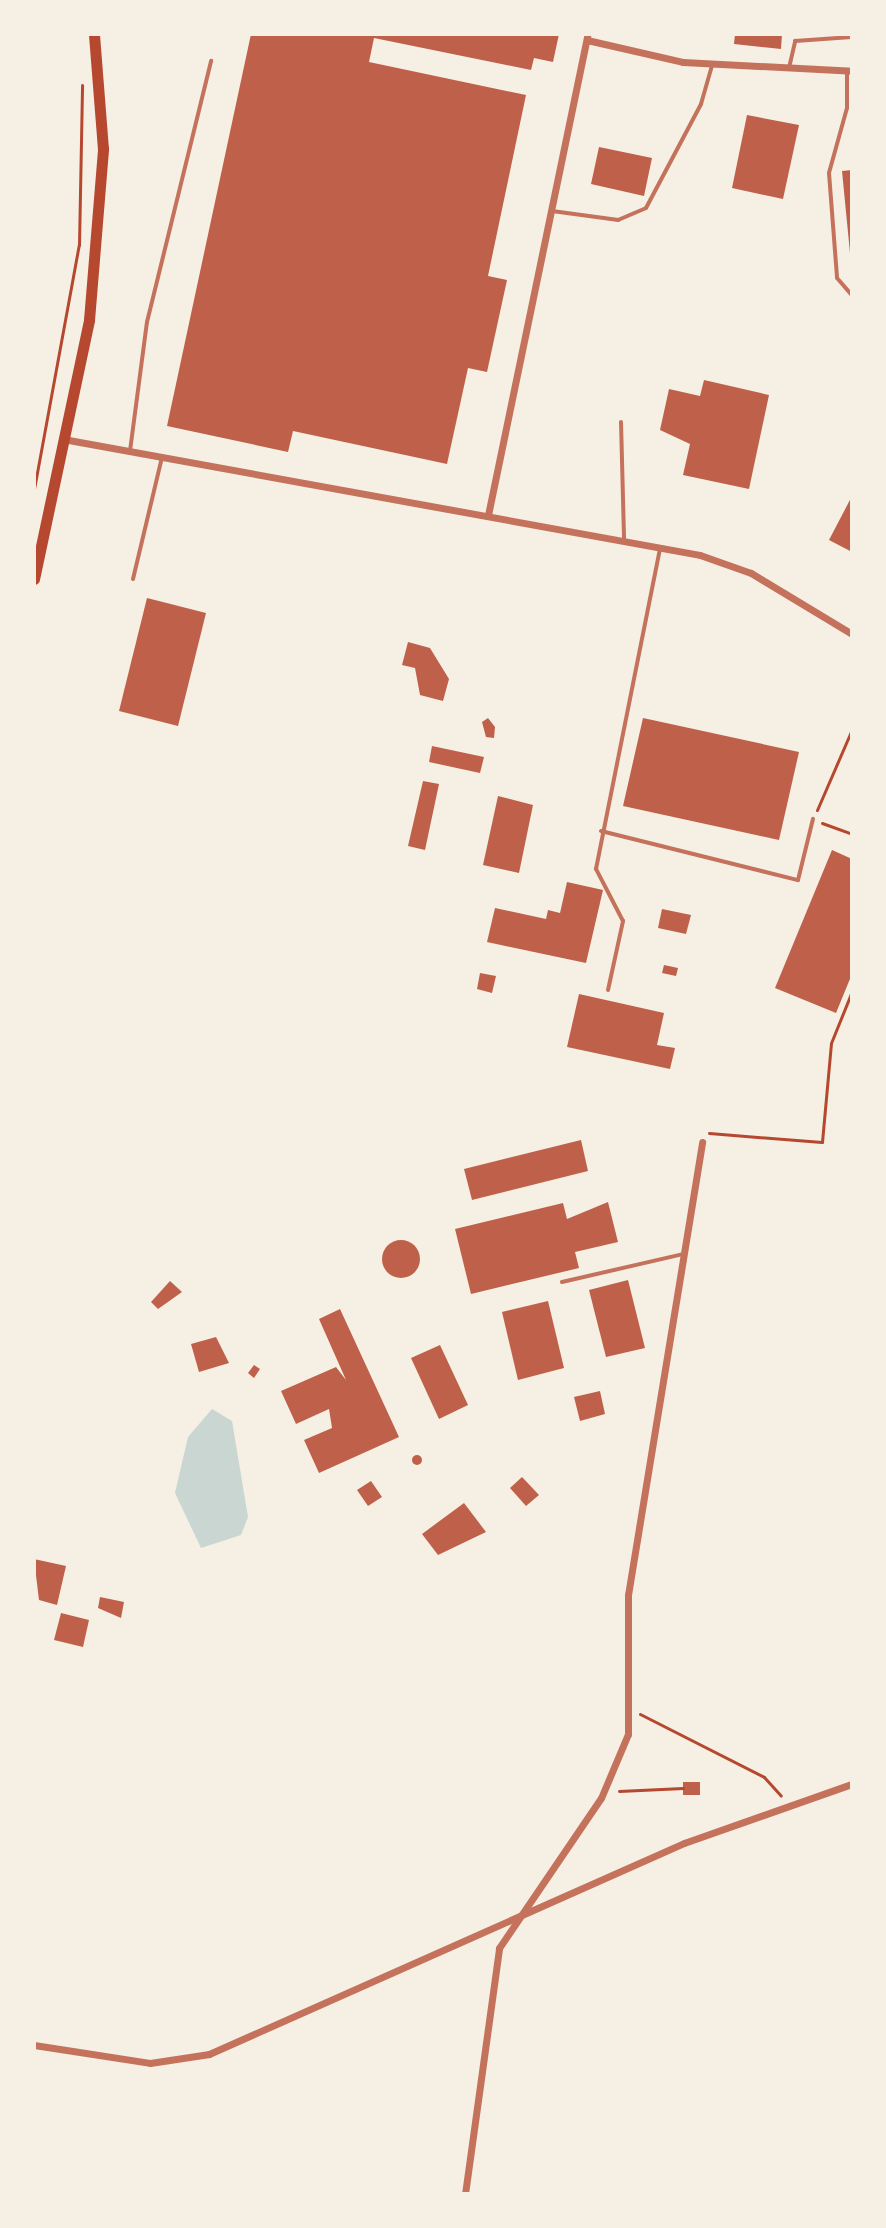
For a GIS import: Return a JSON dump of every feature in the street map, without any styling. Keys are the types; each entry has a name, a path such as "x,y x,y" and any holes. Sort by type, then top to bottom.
{"main road":[{"path":"34,579 89,320 103,149 94,34"}],"street":[{"path":"488,515 588,37 712,66 850,71"},
{"path":"63,439 661,547 751,573 852,634"},
{"path":"465,2194 499,1948 512,1924 606,1788 632,1708 628,1595 702,1142"},
{"path":"34,2045 110,2061 188,2060 512,1924 784,1803 852,1784"}],"lane":[{"path":"788,70 795,41 852,37"},
{"path":"130,451 147,322 211,61"},
{"path":"550,211 618,220 646,208 701,104 712,66"},
{"path":"850,71 847,108 829,173 832,251 837,278 852,295"},
{"path":"621,422 624,542"},
{"path":"133,579 163,457"},
{"path":"608,990 623,921 596,869 601,831 661,547"},
{"path":"601,831 798,880 813,819"},
{"path":"562,1282 683,1254"}],"path":[{"path":"34,489 79,245 83,72"},
{"path":"852,729 813,819 852,834"},
{"path":"702,1142 703,1132 822,1142 831,1043 852,991"},
{"path":"632,1708 764,1777 784,1803"},
{"path":"606,1788 683,1788"}],"shaded area":[{"path":"212,1409 232,1421 248,1517 241,1535 201,1548 175,1493 188,1437"}],"building":[{"path":"251,34 559,34 553,62 534,58 531,70 374,38 369,62 526,95 488,276 507,280 487,372 468,368 447,464 293,431 288,452 167,426"},
{"path":"735,34 782,34 781,49 734,44"},
{"path":"747,115 799,125 783,199 732,188"},
{"path":"599,147 652,158 644,196 591,184"},
{"path":"852,170 852,253 850,253 842,171"},
{"path":"704,380 769,395 749,489 683,475 690,444 660,430 669,389 700,396"},
{"path":"852,496 852,552 829,540"},
{"path":"147,598 206,613 178,726 119,711"},
{"path":"408,642 430,648 449,679 443,701 420,695 415,668 402,665"},
{"path":"488,718 495,727 494,738 486,737 482,722"},
{"path":"643,718 799,752 779,840 623,806"},
{"path":"432,746 484,757 480,773 429,762"},
{"path":"423,781 439,784 425,850 408,846"},
{"path":"498,796 533,805 519,873 483,865"},
{"path":"832,850 852,859 852,974 836,1013 775,988"},
{"path":"567,882 603,890 586,963 487,942 495,908 546,919 548,910 560,913"},
{"path":"662,909 691,915 686,934 658,928"},
{"path":"664,965 678,968 676,976 662,973"},
{"path":"480,973 496,976 492,993 477,989"},
{"path":"579,994 664,1013 657,1045 675,1048 670,1069 567,1047"},
{"path":"581,1140 588,1171 472,1200 464,1169"},
{"path":"608,1202 618,1242 575,1252 579,1268 471,1294 455,1229 563,1203 567,1219"},
{"path":"401,1240 415,1245 420,1259 415,1273 401,1278 387,1273 382,1259 387,1245"},
{"path":"628,1280 645,1348 606,1357 589,1290"},
{"path":"170,1281 182,1292 158,1309 151,1302"},
{"path":"548,1301 564,1368 518,1380 502,1312"},
{"path":"340,1309 399,1437 319,1473 304,1440 332,1428 329,1409 296,1424 281,1391 336,1367 346,1380 319,1319"},
{"path":"216,1337 229,1363 199,1372 191,1344"},
{"path":"440,1345 468,1405 439,1419 411,1358"},
{"path":"254,1365 260,1369 254,1378 248,1373"},
{"path":"600,1391 605,1414 580,1421 574,1397"},
{"path":"417,1455 422,1460 417,1465 412,1460"},
{"path":"522,1477 539,1495 526,1506 510,1488"},
{"path":"371,1481 382,1497 368,1506 357,1490"},
{"path":"464,1503 486,1532 438,1555 422,1534"},
{"path":"34,1559 66,1566 57,1605 39,1600"},
{"path":"100,1597 124,1602 121,1618 98,1608"},
{"path":"61,1613 89,1620 83,1647 54,1640"},
{"path":"683,1782 700,1782 700,1795 683,1795"}]}
